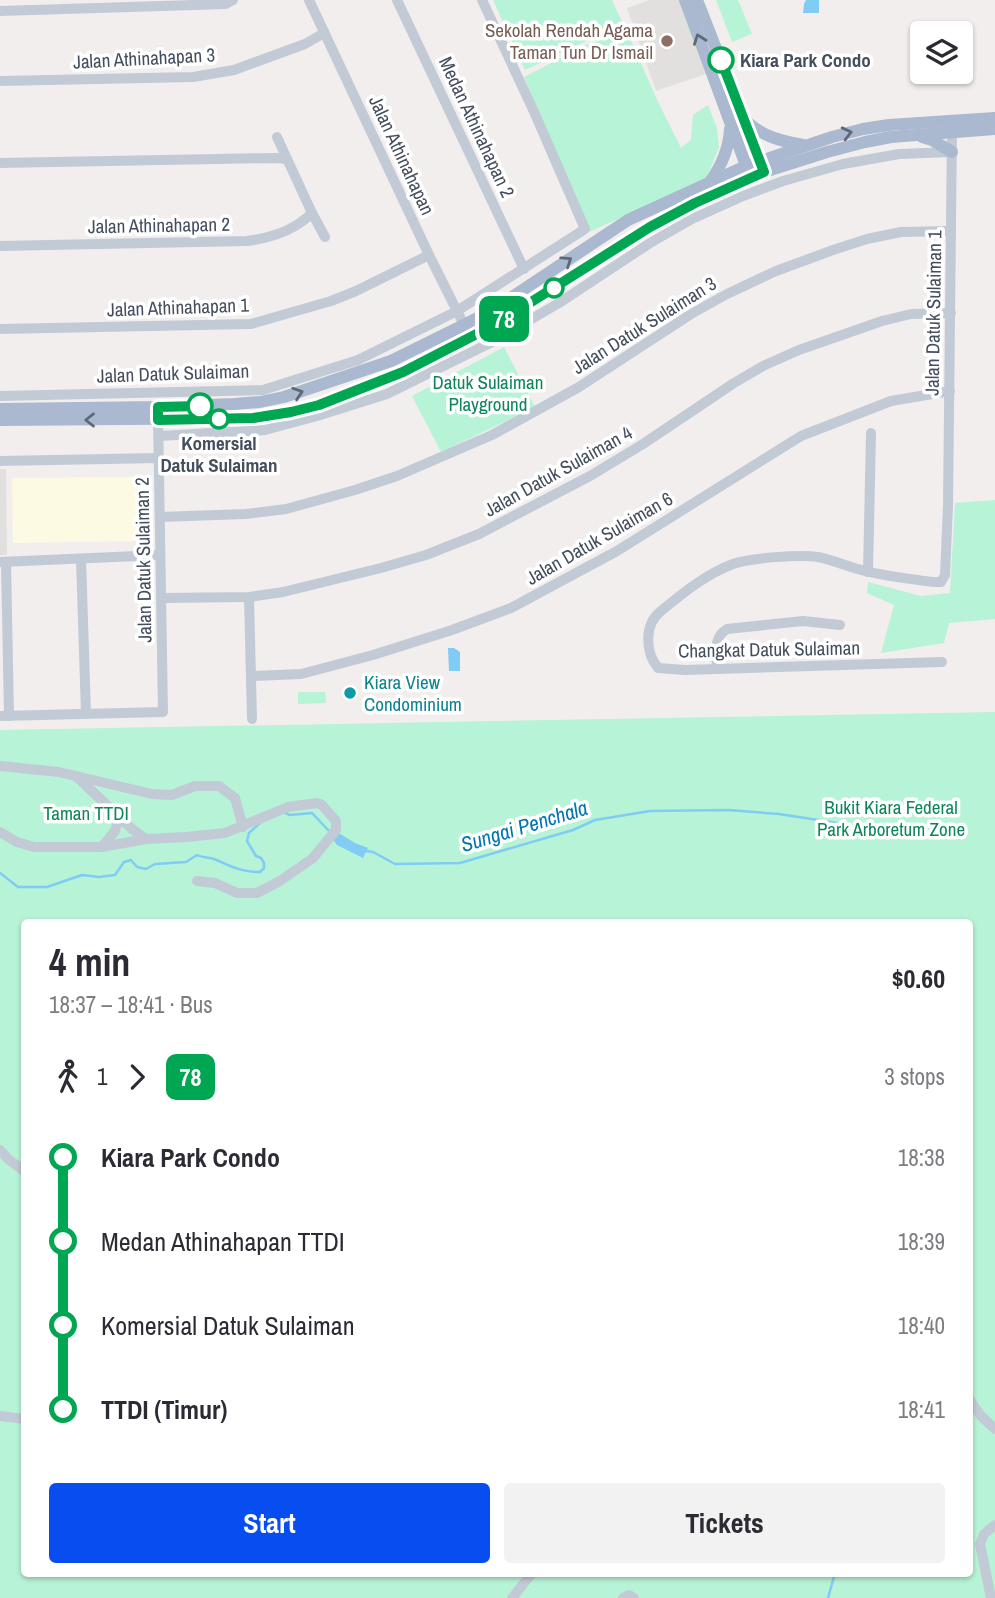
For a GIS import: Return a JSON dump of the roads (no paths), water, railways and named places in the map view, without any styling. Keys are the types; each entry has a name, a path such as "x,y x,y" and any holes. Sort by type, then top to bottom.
{"main road":[{"path":"685,0 748,172"},
{"path":"697,0 762,167"},
{"name":"Jalan Datuk Sulaiman","path":"0,421 158,414 284,397 391,361 464,325 494,309 628,220 710,183 864,142 916,135 995,118"},
{"path":"744,119 758,132 772,138 806,145"},
{"path":"710,183 726,155 731,125"},
{"name":"Jalan Datuk Sulaiman","path":"762,167 806,145 889,125 995,129"},
{"path":"916,135 932,140 952,152"},
{"name":"Jalan Datuk Sulaiman","path":"0,409 253,418 319,405 403,372 486,330 650,227 748,172"},
{"path":"628,220 642,217 650,227"},
{"path":"327,383 323,388 324,396 356,391"}],"street":[{"name":"Jalan Athinahapan","path":"309,0 464,325"},
{"name":"Medan Athinahapan 2","path":"397,0 524,269"},
{"name":"Jalan Datuk Sulaiman","path":"0,396 263,390 358,360 457,311 584,229 482,0"},
{"path":"0,11 228,1"},
{"name":"Jalan Athinahapan 3","path":"0,81 193,77 234,70 305,44 324,33"},
{"name":"Jalan Datuk Sulaiman 1","path":"948,506 952,126"},
{"path":"277,137 325,237"},
{"path":"159,436 265,430 387,394 494,341 559,303 650,243 692,219 743,196 843,164 899,154 952,152"},
{"path":"0,163 287,159"},
{"name":"Jalan Athinahapan 2","path":"0,246 247,241 287,230 299,225 312,214"},
{"name":"Jalan Datuk Sulaiman 3","path":"160,517 246,514 286,509 344,494 397,476 492,435 579,387 691,314 776,271 867,239 901,232 951,230"},
{"name":"Jalan Athinahapan 1","path":"0,329 251,324 331,301 429,255"},
{"path":"486,293 488,303 494,309"},
{"name":"Jalan Datuk Sulaiman 4","path":"161,598 249,597 284,593 426,555 479,534 601,470 763,366 799,350 882,321 911,314 951,313"},
{"name":"Jalan Datuk Sulaiman 6","path":"251,676 301,674 373,655 511,608 617,551 801,436 891,401 950,391"},
{"name":"Jalan Datuk Sulaiman 2","path":"86,714 163,712 158,414"},
{"path":"868,572 871,433"},
{"path":"0,461 159,458"},
{"name":"Changkat Datuk Sulaiman","path":"942,662 685,670 658,668 650,653 649,629 654,616 699,581 734,563 768,558 817,557 868,572 941,582 945,575 948,506"},
{"path":"80,559 86,714 4,716 3,562 160,555"},
{"path":"249,597 252,719"},
{"path":"717,669 717,639 727,629 803,621 840,625"},
{"path":"0,766 60,772 152,794 172,795 195,786 219,786 235,798 243,827"},
{"path":"76,776 146,839"},
{"path":"0,832 17,842 34,847 102,847 146,839 225,833 288,807 317,803 336,821 334,833 313,858 257,893 237,893 215,883 197,881"},
{"path":"102,847 115,831 119,817"},
{"path":"0,1150 21,1169"},
{"path":"973,1404 995,1429"},
{"path":"0,1416 21,1419"},
{"path":"991,1598 980,1544 984,1534 995,1525"},
{"path":"512,1598 529,1577"},
{"path":"623,1598 629,1595 634,1598"}],"water":[{"path":"806,0 819,0 819,13 803,13"},
{"path":"448,648 460,652 460,671 449,671"},
{"path":"337,832 368,848 363,858 337,845 332,838"}],"waterway":[{"name":"Sungai Penchala","path":"366,851 395,864 460,863 573,830 595,820 650,811 728,810 779,814 903,835"},
{"name":"Sungai Penchala","path":"283,812 290,815 312,813 330,832"},
{"name":"Sungai Penchala","path":"0,873 18,887 47,887 82,875 115,875 124,862 131,860 137,867 146,869 155,864 186,862 197,855 241,870 260,872 264,863 247,841 249,833 261,822"},
{"path":"828,1598 834,1577"}],"place":[{"name":"Sekolah Rendah Agama Taman Tun Dr Ismail","path":"667,41"},
{"name":"Kiara Park Condo","path":"721,60"},
{"name":"Komersial Datuk Sulaiman","path":"219,419"},
{"name":"Kiara View Condominium","path":"350,693"}],"park label":[{"name":"Datuk Sulaiman Playground","path":"488,393"},
{"name":"Taman TTDI","path":"86,813"},
{"name":"Bukit Kiara Federal Park Arboretum Zone","path":"891,818"}]}
